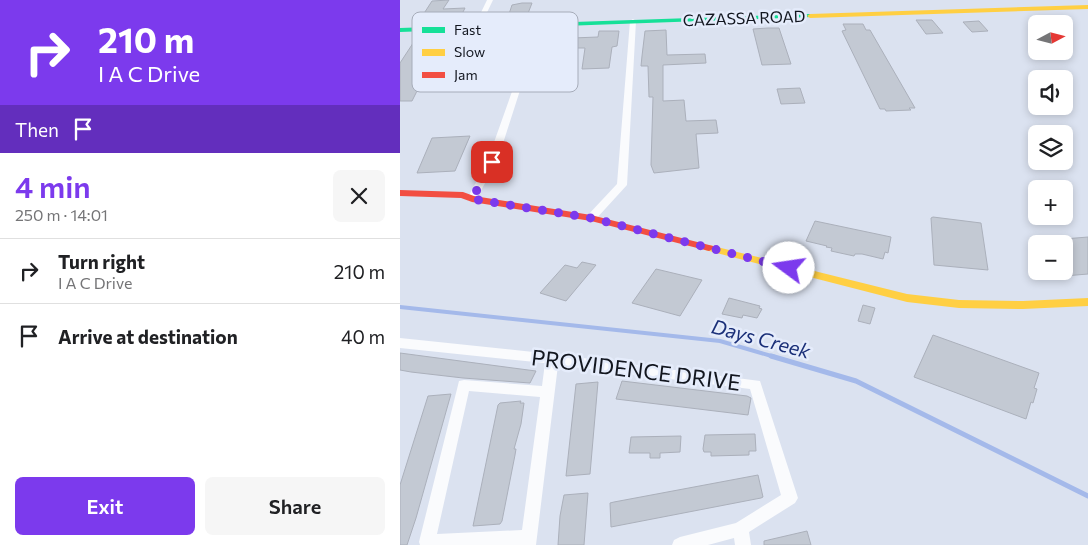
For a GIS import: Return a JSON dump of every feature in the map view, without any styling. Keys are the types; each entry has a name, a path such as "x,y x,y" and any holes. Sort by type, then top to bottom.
{"street":[{"path":"484,12 490,0"},
{"name":"CAZASSA ROAD","path":"578,24 1088,6"},
{"path":"591,218 622,185 633,22"},
{"path":"400,203 460,202 472,199 492,162 516,92"},
{"path":"400,193 463,195 472,199 591,218 907,298 959,304 1023,306 1088,302"},
{"name":"PROVIDENCE DRIVE","path":"400,343 552,359 755,385 790,498 740,528"},
{"path":"548,392 464,385 427,542 528,541 548,392 552,359"},
{"path":"680,545 740,528 743,545"}],"building":[{"path":"449,0 443,9 465,8 463,12 425,12 432,1"},
{"path":"532,3 529,12 510,12 512,5"},
{"path":"916,20 932,20 943,33 926,34"},
{"path":"979,21 988,31 972,32 963,22"},
{"path":"843,24 863,24 866,30 870,30 915,108 909,108 911,110 886,111 885,109 880,109 842,31 846,30"},
{"path":"779,28 791,64 762,65 753,29"},
{"path":"666,30 667,55 705,54 706,63 663,65 663,101 684,100 686,121 716,120 718,133 696,134 699,168 654,173 651,165 653,97 649,97 648,66 641,66 645,31"},
{"path":"599,31 619,31 617,46 612,47 609,68 582,69 585,48 578,48 578,38 598,37"},
{"path":"412,45 412,92 416,92 412,101 400,101 400,63"},
{"path":"800,88 805,103 781,104 777,89"},
{"path":"470,136 455,171 417,173 432,138"},
{"path":"931,218 981,223 988,270 934,265"},
{"path":"815,221 891,237 888,253 885,252 883,259 862,254 855,254 854,256 831,251 832,248 827,246 806,241"},
{"path":"1088,237 1088,274 1073,275 1073,238"},
{"path":"582,262 596,265 566,301 540,293 565,265 577,268"},
{"path":"656,269 702,280 680,316 632,303"},
{"path":"729,298 760,306 759,308 762,309 757,318 743,315 742,318 722,314"},
{"path":"863,305 875,308 870,324 858,321"},
{"path":"933,335 1039,373 1034,388 1037,389 1026,419 914,377"},
{"path":"400,353 536,371 530,383 411,372 400,370"},
{"path":"622,381 747,396 751,398 748,415 616,399"},
{"path":"598,382 590,474 566,476 576,384"},
{"path":"451,394 407,545 400,545 400,485 428,396"},
{"path":"521,401 520,403 524,403 521,424 514,449 516,449 502,521 500,524 473,526 498,405 500,403"},
{"path":"755,434 756,451 749,451 749,455 711,456 711,452 704,452 703,449 705,435"},
{"path":"681,436 680,452 660,453 660,458 650,458 650,453 629,453 631,437"},
{"path":"758,475 763,497 761,498 611,527 610,503"},
{"path":"588,493 584,545 558,545 564,495"},
{"path":"807,531 811,545 764,545 764,541"}],"waterway":[{"name":"Days Creek","path":"400,307 720,341 775,357"},
{"name":"Days Creek","path":"771,356 856,381 1088,496"}],"traffic: fast":[{"path":"578,24 810,16"},
{"path":"400,30 412,30"}],"traffic: slow":[{"path":"810,16 1088,7"},
{"path":"709,248 907,298 959,304 1023,305 1088,302"}],"traffic: jam":[{"path":"400,193 463,195 472,199 591,218 709,248"}],"route":[{"path":"492,162 472,199 591,218 789,268"}]}
